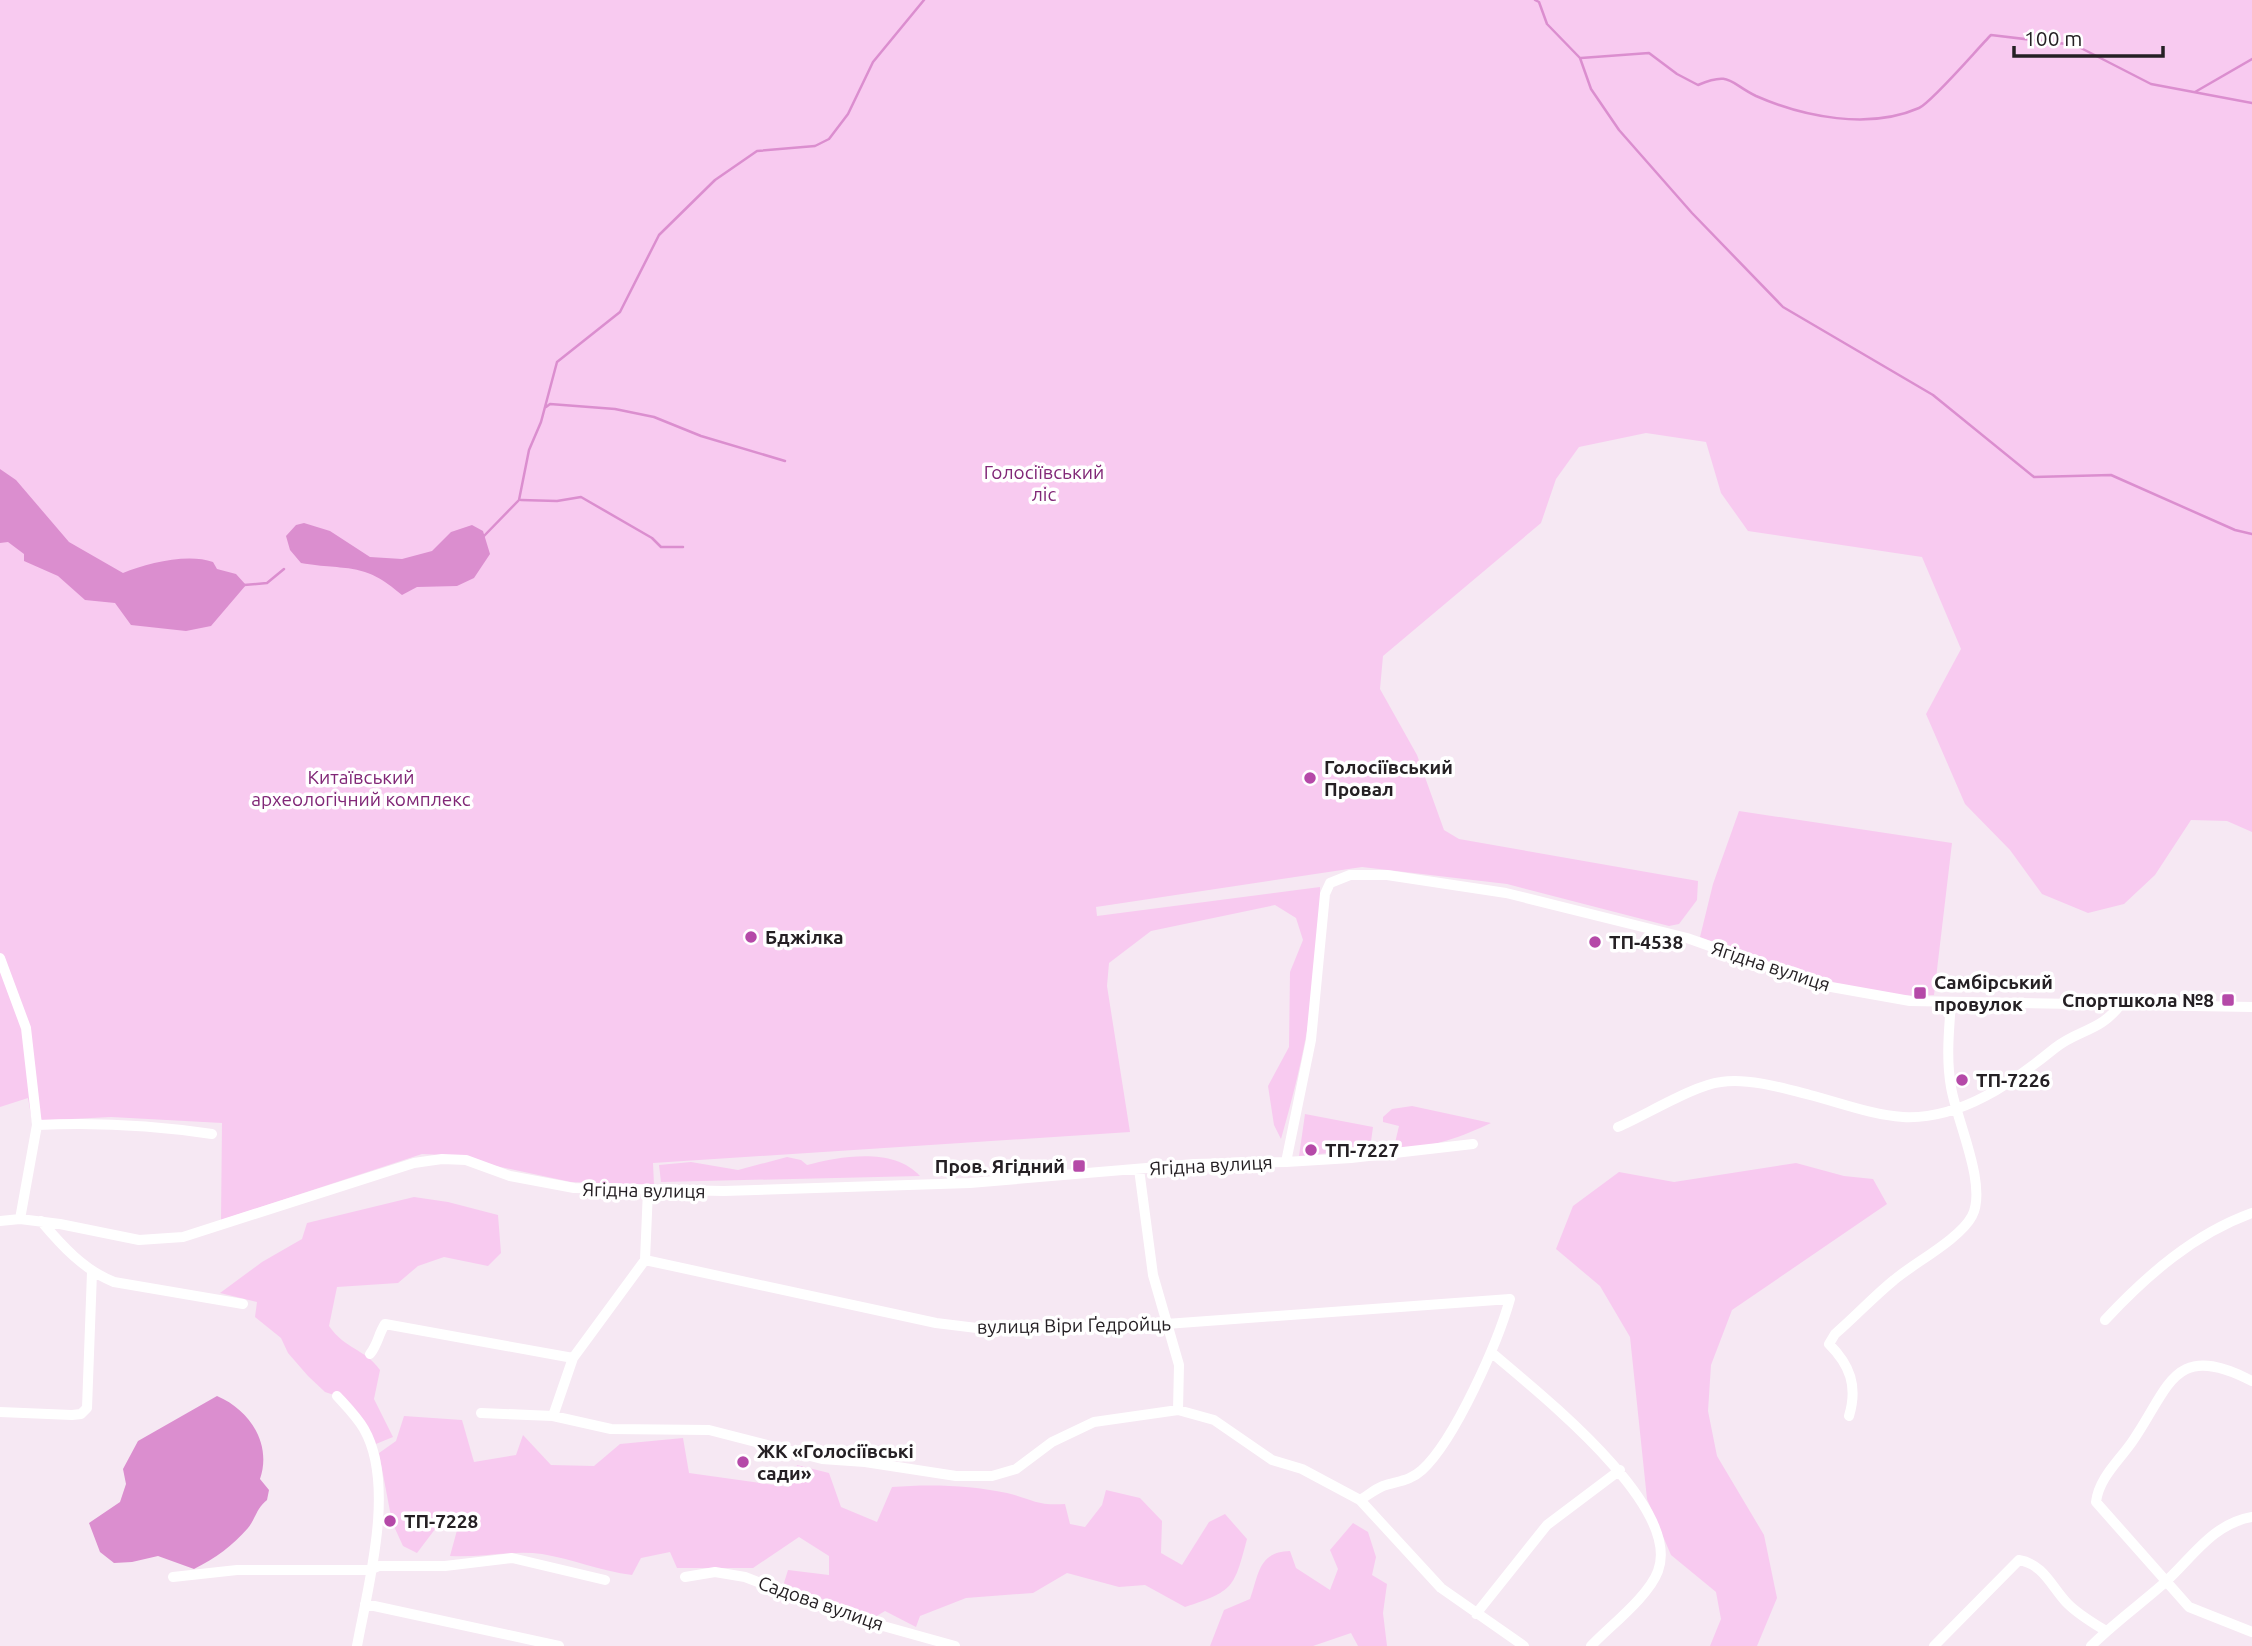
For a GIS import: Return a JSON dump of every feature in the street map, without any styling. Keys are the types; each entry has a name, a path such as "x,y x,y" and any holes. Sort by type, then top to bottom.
{"street":[{"name":"Ягідна вулиця","path":"1286,1161 1311,1040 1325,894 1330,883 1350,875 1431,879 1506,893 1687,938 1820,985 1910,1001 2252,1007"},
{"path":"0,958 26,1028 37,1125 20,1219"},
{"path":"1849,1416 1854,1385 1840,1355 1829,1343 1835,1334 1892,1282 1963,1228 1972,1216 1976,1201 1959,1110 1951,1087 1948,1058 1951,1002"},
{"path":"1618,1127 1695,1089 1720,1082 1740,1081 1788,1089 1865,1111 1904,1117 1959,1110 2003,1085 2063,1042 2109,1020 2120,1004"},
{"path":"37,1125 94,1122 153,1125 212,1134"},
{"name":"Ягідна вулиця","path":"0,1221 20,1219 129,1239 183,1237 414,1163 442,1159 466,1160 510,1176 574,1188 649,1190 944,1184 1139,1169 1351,1158 1473,1144"},
{"path":"1139,1169 1153,1275 1179,1365 1178,1410"},
{"path":"553,1416 573,1358 645,1260 649,1190"},
{"path":"2105,1320 2165,1263 2222,1224 2252,1213"},
{"path":"41,1222 92,1272 114,1282 243,1304"},
{"name":"вулиця Віри Ґедройць","path":"645,1260 961,1328 993,1330 1166,1324 1510,1299 1491,1352"},
{"path":"0,1412 72,1415 87,1408 92,1272"},
{"path":"370,1354 378,1345 379,1334 385,1324 573,1358"},
{"path":"1360,1500 1381,1486 1404,1482 1423,1469 1456,1419 1491,1352 1620,1470 1657,1529 1661,1559 1651,1584 1591,1646"},
{"path":"2252,1381 2239,1372 2206,1363 2177,1374 2157,1399 2133,1441 2104,1478 2098,1492 2098,1507 2189,1607 2252,1632"},
{"path":"337,1396 365,1431 374,1453 380,1501 357,1646"},
{"path":"481,1413 553,1416 611,1429 709,1430 807,1457 865,1462 916,1472 980,1476 1016,1469 1070,1431 1094,1422 1178,1410 1214,1420 1272,1460 1302,1469 1360,1500 1391,1530 1441,1588 1503,1634 1524,1646"},
{"path":"1476,1614 1547,1525 1620,1470"},
{"path":"2091,1646 2165,1583 2224,1527 2252,1517"},
{"path":"173,1577 237,1570 370,1570 379,1566 445,1566 512,1558 530,1560 605,1580"},
{"path":"1934,1646 2019,1560 2030,1562 2041,1570 2070,1607 2106,1631"},
{"name":"Садова вулиця","path":"685,1577 715,1572 745,1577 840,1614 955,1646"},
{"path":"365,1605 559,1646"},
{"path":"1503,1634 1511,1646"}],"green space":[{"name":"Голосіївський ліс","path":"0,0 2252,0 2252,832 2227,821 2191,820 2155,875 2124,904 2088,913 2042,894 2010,850 1965,804 1926,714 1961,649 1922,557 1748,531 1721,493 1706,442 1646,433 1579,447 1556,479 1541,523 1383,656 1380,689 1417,755 1444,830 1459,839 1698,881 1697,900 1679,924 1669,926 1507,884 1362,867 1096,907 1097,916 1320,887 1315,983 1297,1078 1281,1139 1274,1125 1268,1086 1289,1047 1290,972 1303,940 1296,918 1275,905 1151,931 1109,963 1107,986 1130,1132 653,1163 654,1185 571,1182 444,1155 422,1154 221,1220 222,1123 111,1117 32,1121 28,1098 0,1107"},
{"path":"1739,811 1952,843 1934,995 1875,992 1845,986 1785,968 1700,937 1713,884"},
{"path":"1412,1106 1491,1123 1444,1141 1420,1146 1394,1147 1399,1126 1383,1122 1383,1117 1392,1109"},
{"path":"1305,1114 1373,1127 1370,1149 1299,1156"},
{"path":"787,1157 801,1160 807,1165 851,1157 882,1157 909,1167 920,1176 661,1182 659,1165 691,1162 738,1170"},
{"path":"1796,1163 1844,1176 1873,1179 1887,1204 1732,1310 1711,1365 1708,1411 1717,1456 1764,1535 1777,1598 1757,1646 1710,1646 1721,1619 1716,1592 1671,1555 1647,1499 1630,1337 1600,1286 1556,1249 1573,1206 1619,1172 1674,1182"},
{"path":"414,1197 448,1202 498,1215 501,1253 488,1266 444,1257 418,1266 398,1283 337,1287 329,1326 335,1334 380,1370 374,1399 393,1437 371,1446 337,1396 325,1392 308,1376 288,1353 281,1338 255,1317 257,1302 220,1293 262,1262 302,1239 307,1223"},
{"path":"404,1416 462,1420 474,1462 516,1455 523,1435 551,1465 594,1466 620,1444 683,1438 689,1473 789,1487 797,1465 829,1473 841,1507 877,1522 892,1487 935,1485 979,1488 1041,1503 1065,1504 1070,1524 1085,1527 1102,1505 1106,1490 1140,1498 1162,1521 1161,1553 1182,1565 1209,1522 1225,1514 1247,1539 1239,1568 1230,1585 1214,1597 1185,1607 1145,1585 1119,1587 1067,1573 1033,1593 966,1598 920,1616 916,1627 885,1611 875,1617 783,1586 788,1570 829,1575 829,1556 799,1537 753,1568 677,1568 670,1552 641,1558 632,1575 542,1554 450,1556 459,1523 448,1512 417,1553 403,1546 392,1522 379,1453 396,1441"},
{"path":"1353,1523 1368,1532 1376,1557 1372,1575 1387,1584 1383,1613 1387,1646 1358,1646 1351,1633 1313,1646 1210,1646 1224,1610 1250,1599 1261,1566 1272,1555 1290,1551 1296,1568 1330,1590 1338,1569 1330,1550"}],"shaded area":[{"path":"0,469 16,480 69,542 123,573 168,560 203,559 213,562 217,569 236,574 246,585 211,626 186,631 131,625 115,603 85,600 58,576 24,561 24,554 8,542 0,543"},
{"path":"304,523 330,531 370,557 402,559 432,551 451,532 472,525 483,531 490,554 474,578 457,586 417,587 402,595 365,572 301,563 290,550 286,536 296,525"},
{"path":"217,1396 239,1410 255,1430 263,1453 260,1479 269,1490 267,1500 248,1528 236,1540 217,1556 194,1569 158,1556 114,1563 100,1552 89,1523 120,1502 126,1484 123,1469 138,1441"}],"waterway":[{"path":"483,537 519,500 529,450 541,422 557,362 620,312 659,235 715,180 757,151 815,146 829,139 848,114 873,62 924,0"},
{"path":"1535,0 1539,2 1547,24 1580,58 1591,89 1619,130 1692,213 1783,307 1933,395 2034,477 2111,475 2235,530 2252,534"},
{"path":"1581,58 1649,53 1677,74 1698,85 1724,79 1756,96 1795,110 1837,118 1879,118 1900,115 1925,104 1991,35 2075,45 2151,84 2252,103"},
{"path":"2195,92 2252,59"},
{"path":"546,407 550,404 615,409 654,417 701,436 785,461"},
{"path":"521,500 557,501 581,497 652,538 661,547 683,547"},
{"path":"244,585 267,583 284,569"}],"place":[{"name":"Голосіївський Провал","path":"1310,778"},
{"name":"Бджілка","path":"751,937"},
{"name":"ТП-4538","path":"1595,942"},
{"name":"Самбірський провулок","path":"1920,993"},
{"name":"Спортшкола №8","path":"2228,1000"},
{"name":"ТП-7226","path":"1962,1080"},
{"name":"ТП-7227","path":"1311,1150"},
{"name":"Пров. Ягідний","path":"1079,1166"},
{"name":"ЖК «Голосіївські сади»","path":"743,1462"},
{"name":"ТП-7228","path":"390,1521"}],"park label":[{"name":"Китаївський археологічний комплекс","path":"361,788"}]}
